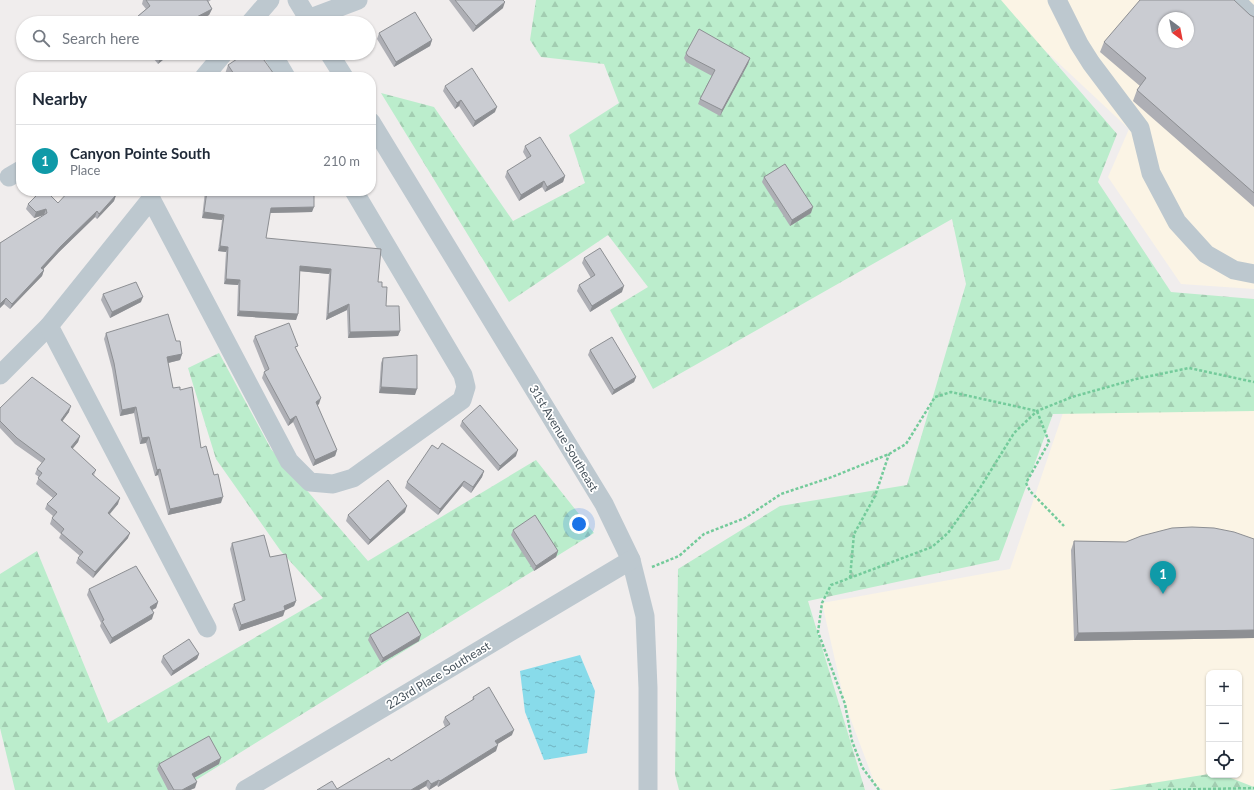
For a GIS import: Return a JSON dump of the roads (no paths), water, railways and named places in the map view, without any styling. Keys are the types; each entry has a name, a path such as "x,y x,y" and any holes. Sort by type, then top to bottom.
{"street":[{"path":"257,16 270,0"},
{"path":"297,0 307,16"},
{"path":"321,16 358,0"},
{"path":"1057,0 1090,63 1140,128 1146,144 1151,173 1178,222 1206,254 1234,270 1254,274"},
{"path":"1236,0 1254,18"},
{"path":"208,72 218,60"},
{"path":"276,60 283,72"},
{"path":"333,60 341,72"},
{"name":"31st Avenue Southeast","path":"376,130 597,492 617,529 633,567 645,616 648,688 644,790"},
{"path":"0,375 49,326 146,196"},
{"path":"149,196 289,461 310,482 334,484 353,478 462,400 466,387 463,375 357,196"},
{"path":"49,326 207,628"},
{"name":"223rd Place Southeast","path":"245,790 633,567"}],"water":[{"path":"580,655 595,691 587,753 544,760 525,712 520,671"}],"place":[{"name":"Canyon Pointe South","path":"1163,594"}]}
